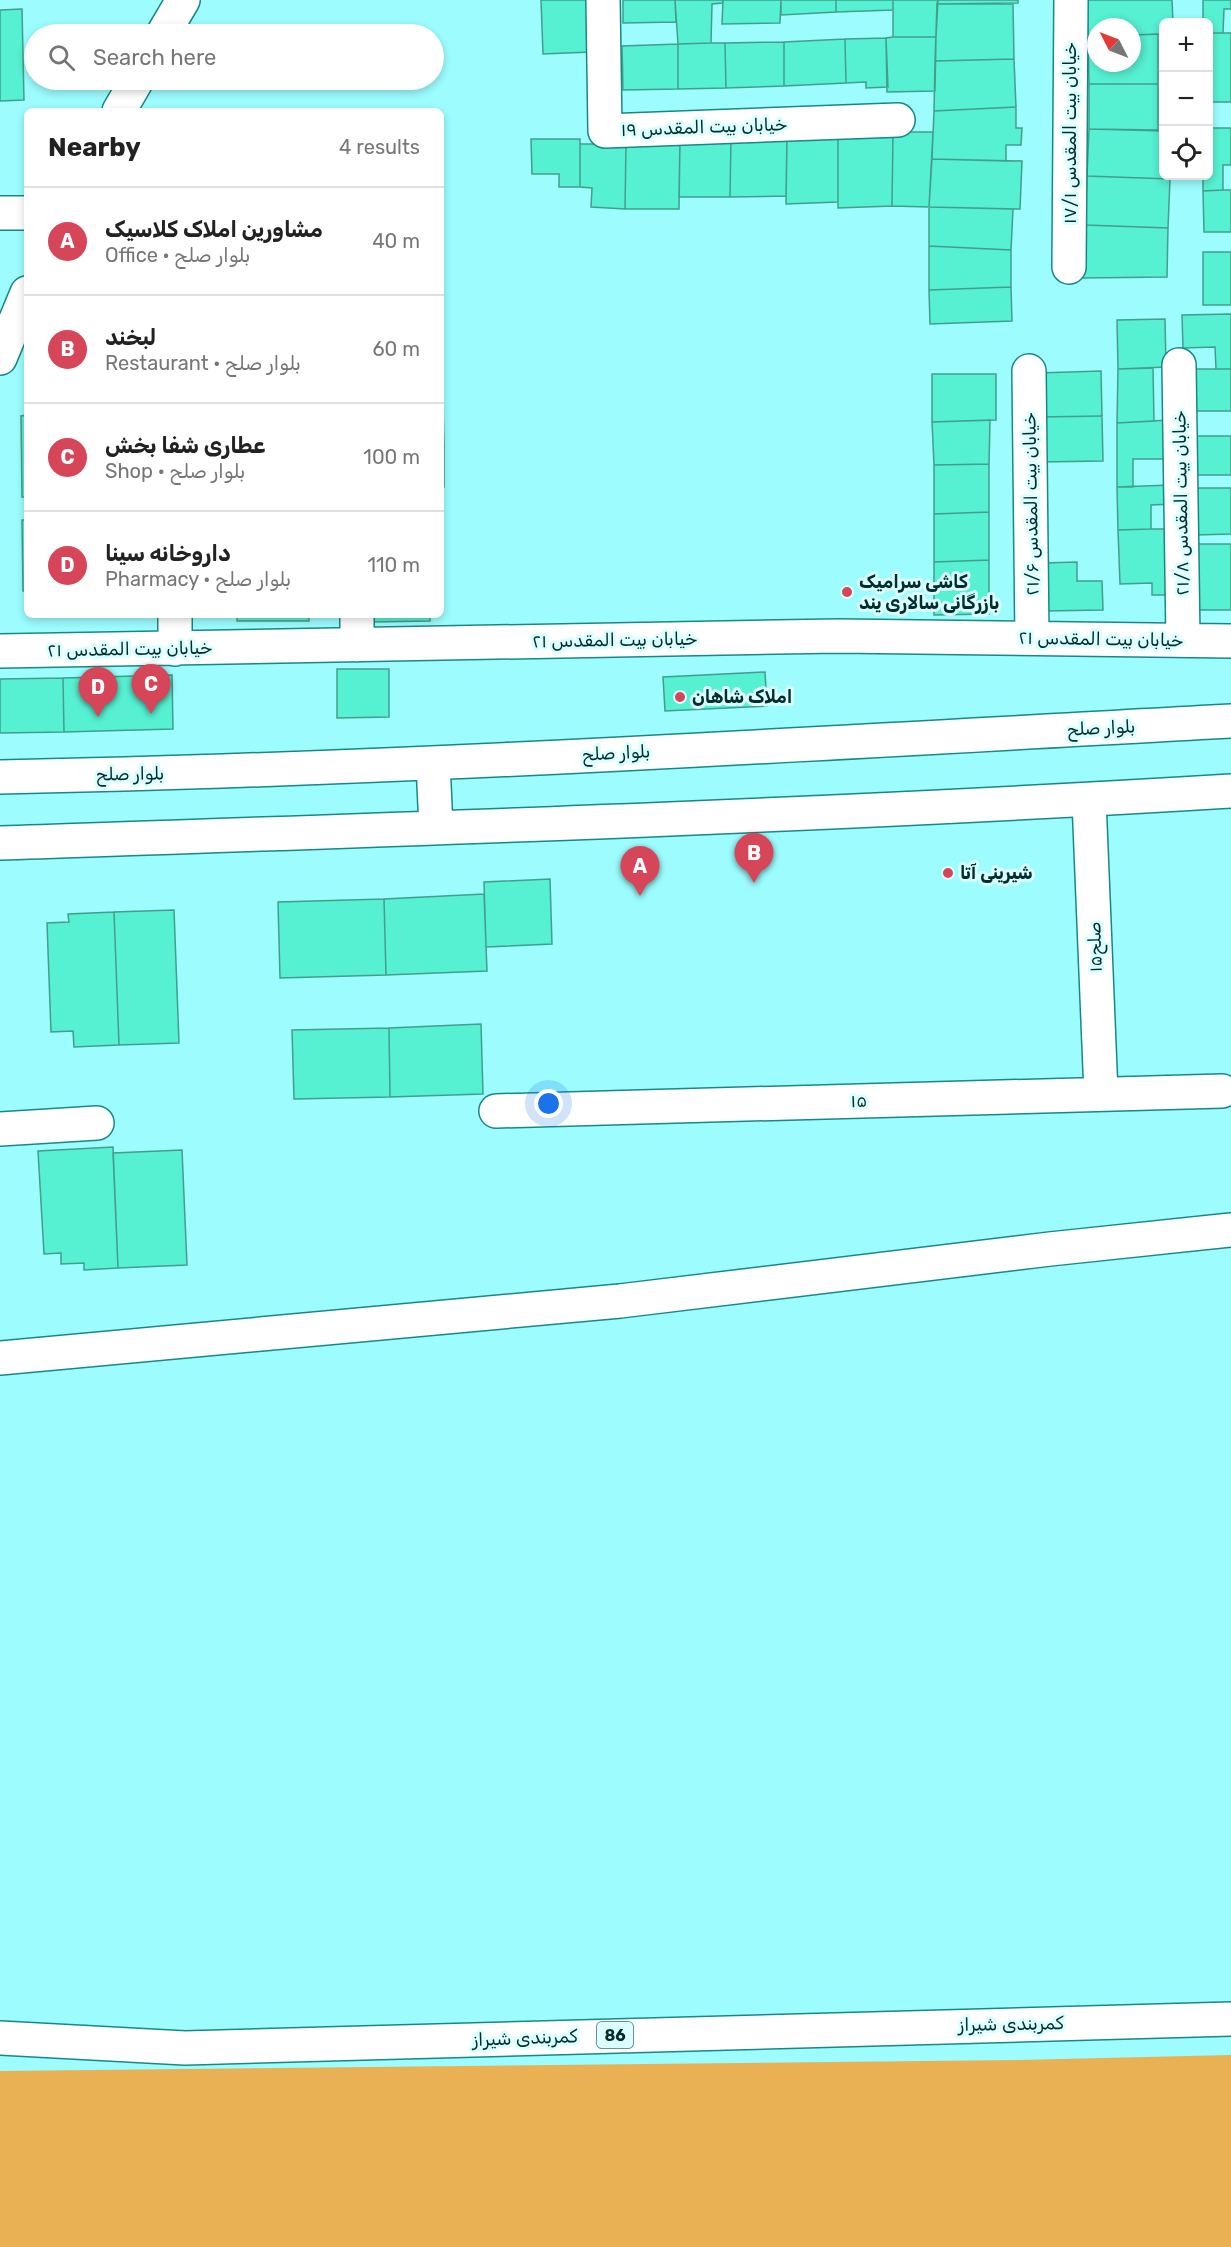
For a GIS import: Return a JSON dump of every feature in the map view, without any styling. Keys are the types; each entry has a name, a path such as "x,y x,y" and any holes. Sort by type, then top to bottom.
{"main road":[{"path":"169,24 183,0"},
{"name":"خیابان بیت المقدس ۱۹","path":"603,0 605,131 898,120"},
{"name":"خیابان بیت المقدس ۱۷/۱","path":"1069,267 1071,0"},
{"path":"121,108 131,90"},
{"path":"0,213 24,213"},
{"path":"0,358 24,300"},
{"name":"خیابان بیت المقدس ۲۱/۸","path":"1179,365 1183,640"},
{"name":"خیابان بیت المقدس ۲۱/۶","path":"1029,370 1032,638"},
{"path":"175,618 175,649"},
{"name":"خیابان بیت المقدس ۲۱","path":"0,651 175,649 357,630 1231,641"},
{"name":"بلوار صلح","path":"0,777 202,773 433,763 1231,721"},
{"path":"433,763 436,828"},
{"path":"0,843 436,828 1089,800 1231,791"},
{"name":"صلح۱۵","path":"1089,800 1101,1094"},
{"name":"۱۵","path":"496,1111 1222,1091"},
{"path":"0,1129 97,1123"},
{"path":"0,1358 620,1301 1050,1249 1231,1230"},
{"name":"کمربندی شیراز","path":"2,2037 185,2048 1231,2019"}],"shaded area":[{"path":"1231,2055 1231,2247 0,2247 0,2071 1019,2060"}],"building":[{"path":"541,0 589,0 591,52 543,54"},
{"path":"623,0 675,0 676,22 623,23"},
{"path":"675,0 723,0 723,3 712,4 711,43 678,44"},
{"path":"723,0 781,0 780,23 722,24"},
{"path":"781,0 836,0 836,12 781,15"},
{"path":"836,0 893,0 893,10 836,12"},
{"path":"893,0 938,0 936,37 893,37"},
{"path":"938,0 1018,0 1018,3 937,4"},
{"path":"1087,0 1172,0 1173,18 1159,18 1159,34 1141,35 1141,18 1087,18"},
{"path":"1203,0 1231,0 1231,9 1224,9 1223,33 1213,33 1213,18 1203,18"},
{"path":"937,4 1013,4 1014,59 935,61"},
{"path":"22,9 24,100 0,101 0,10"},
{"path":"1213,33 1231,33 1231,102 1213,102"},
{"path":"1158,34 1158,84 1089,84 1089,72 1141,72 1141,35"},
{"path":"936,37 935,91 887,92 886,38"},
{"path":"886,38 888,87 866,88 866,82 846,83 845,39"},
{"path":"845,39 846,83 784,86 784,42"},
{"path":"784,42 784,86 726,88 725,43"},
{"path":"725,43 726,88 678,89 678,44"},
{"path":"678,44 678,89 623,90 622,46"},
{"path":"1014,59 1016,107 934,111 935,61"},
{"path":"1089,84 1158,84 1158,130 1089,129"},
{"path":"1016,107 1016,128 1022,128 1021,145 1006,145 1006,161 932,159 934,111"},
{"path":"1213,128 1231,128 1231,165 1223,165 1223,190 1203,191 1203,180 1213,180"},
{"path":"1089,129 1159,131 1159,179 1087,176"},
{"path":"893,132 892,206 838,208 838,135"},
{"path":"893,132 933,132 929,207 892,206"},
{"path":"838,135 838,202 786,204 787,137"},
{"path":"787,137 786,196 730,197 731,138"},
{"path":"731,138 730,197 679,197 680,139"},
{"path":"531,139 580,139 580,187 559,187 559,174 532,174"},
{"path":"680,139 679,209 625,209 626,144"},
{"path":"580,144 626,144 625,209 591,207 592,188 580,187"},
{"path":"932,159 1022,161 1020,209 929,207"},
{"path":"1087,176 1170,180 1168,228 1085,225"},
{"path":"1231,190 1231,232 1204,232 1203,191"},
{"path":"929,207 1013,209 1011,250 929,246"},
{"path":"1085,225 1168,228 1167,277 1083,278"},
{"path":"929,246 1011,250 1011,287 929,290"},
{"path":"1203,252 1231,252 1231,305 1203,305"},
{"path":"1011,287 1012,321 930,324 929,290"},
{"path":"1231,314 1231,369 1216,369 1215,347 1183,348 1182,315"},
{"path":"1165,319 1166,367 1118,369 1117,320"},
{"path":"1153,368 1154,421 1117,423 1118,369"},
{"path":"1191,369 1231,369 1231,411 1191,411"},
{"path":"1101,371 1102,416 1039,417 1038,373"},
{"path":"932,374 996,374 996,420 932,422"},
{"path":"21,416 24,416 24,497 22,497"},
{"path":"1102,416 1103,461 1039,462 1039,417"},
{"path":"990,420 989,464 934,465 932,422"},
{"path":"1169,420 1171,459 1133,459 1133,487 1117,487 1117,423"},
{"path":"1195,436 1231,436 1231,475 1195,475"},
{"path":"989,464 989,512 934,514 934,465"},
{"path":"1171,485 1172,504 1151,505 1151,529 1118,530 1117,487"},
{"path":"1195,488 1231,488 1231,534 1195,535"},
{"path":"989,512 989,560 934,562 934,514"},
{"path":"22,520 24,520 24,591"},
{"path":"1172,529 1173,595 1152,595 1152,583 1120,584 1118,530"},
{"path":"1195,544 1231,544 1231,610 1195,610"},
{"path":"989,560 989,614 934,615 934,562"},
{"path":"1077,562 1077,581 1102,581 1103,610 1045,611 1044,563"},
{"path":"237,618 309,618 309,621 237,621"},
{"path":"370,618 430,618 430,621 370,622"},
{"path":"337,669 389,669 389,717 337,718"},
{"path":"765,672 767,706 665,711 663,677"},
{"path":"172,675 173,729 64,732 63,678"},
{"path":"63,678 64,732 0,733 0,679"},
{"path":"550,879 552,944 486,947 484,882"},
{"path":"484,894 487,971 386,975 384,899"},
{"path":"384,899 386,975 280,978 278,902"},
{"path":"174,910 179,1043 119,1045 114,912"},
{"path":"114,912 119,1045 74,1047 73,1031 51,1032 47,923 69,922 68,914"},
{"path":"481,1024 483,1094 390,1097 389,1028"},
{"path":"389,1028 390,1097 294,1099 292,1030"},
{"path":"113,1147 118,1268 84,1270 84,1263 61,1264 61,1253 44,1254 38,1151"},
{"path":"182,1150 187,1265 118,1268 113,1153"}],"place":[{"name":"کاشی سرامیک بازرگانی سالاری یند","path":"847,592"},
{"name":"املاک شاهان","path":"680,697"},
{"name":"عطاری شفا بخش","path":"151,714"},
{"name":"داروخانه سینا","path":"98,717"},
{"name":"شیرینی آتا","path":"948,873"},
{"name":"لبخند","path":"754,883"},
{"name":"مشاورین املاک کلاسیک","path":"640,896"}]}
